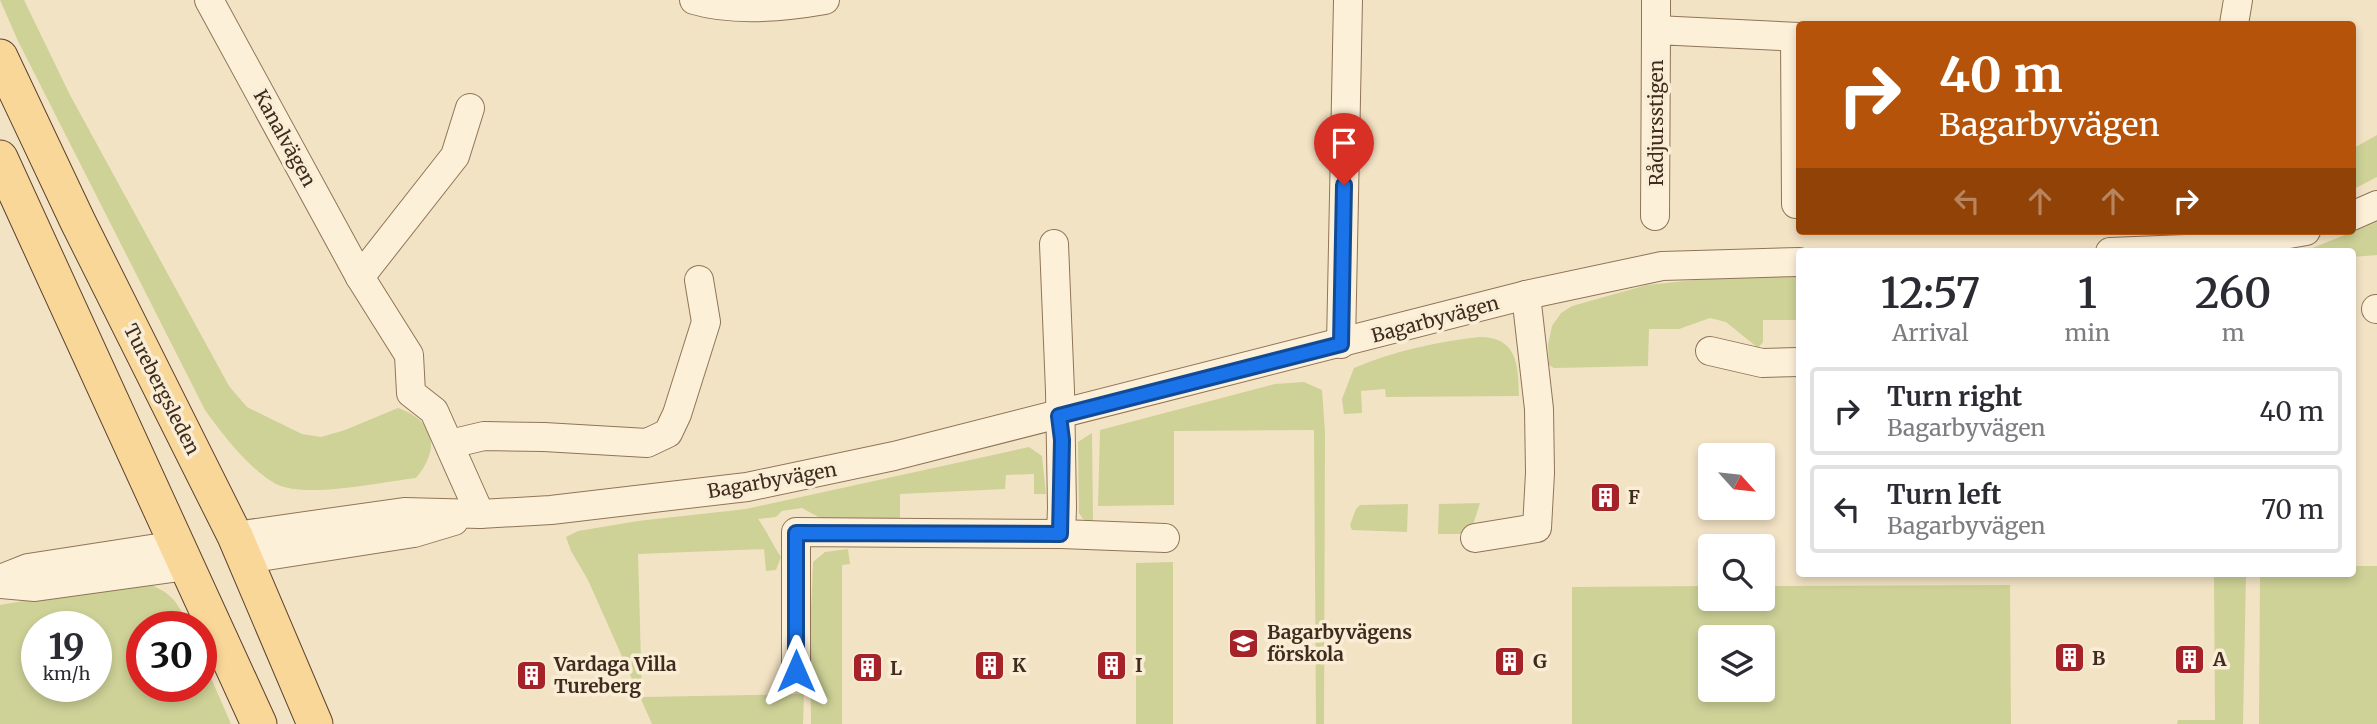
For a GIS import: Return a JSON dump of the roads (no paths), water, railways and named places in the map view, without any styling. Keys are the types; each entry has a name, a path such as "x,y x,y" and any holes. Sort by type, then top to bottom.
{"main road":[{"name":"Turebergsleden","path":"0,57 78,222 241,547 315,724"},
{"path":"0,158 259,724"},
{"path":"182,556 241,547"}],"street":[{"name":"Kanalvägen","path":"209,0 360,277 409,355 411,393 434,411 480,513"},
{"path":"694,0 710,4 785,7 825,0"},
{"path":"1341,344 1348,0"},
{"name":"Rådjursstigen","path":"1656,0 1656,216"},
{"path":"2234,21 2238,0"},
{"path":"1656,30 1796,37"},
{"path":"360,277 455,156 470,108"},
{"path":"2356,214 2377,205"},
{"path":"2141,248 2259,235"},
{"path":"1054,244 1062,453 1060,534"},
{"name":"Bagarbyvägen","path":"241,547 404,512 551,510 747,487 894,456 1527,295 1662,266 1796,262"},
{"path":"450,444 484,436 647,443 668,433 677,414 706,322 699,281"},
{"name":"Bagarbyvägen","path":"1475,538 1537,528 1539,409 1527,295"},
{"path":"1710,351 1762,363 1796,362"},
{"path":"796,671 796,533 1060,534 1165,538"},
{"path":"0,582 35,587 182,556"}],"place":[{"name":"F","path":"1605,497"},
{"name":"Bagarbyvägens förskola","path":"1244,643"},
{"name":"B","path":"2069,658"},
{"name":"A","path":"2190,659"},
{"name":"G","path":"1510,661"},
{"name":"K","path":"989,665"},
{"name":"I","path":"1112,665"},
{"name":"L","path":"867,668"},
{"name":"Vardaga Villa Tureberg","path":"531,675"}]}
